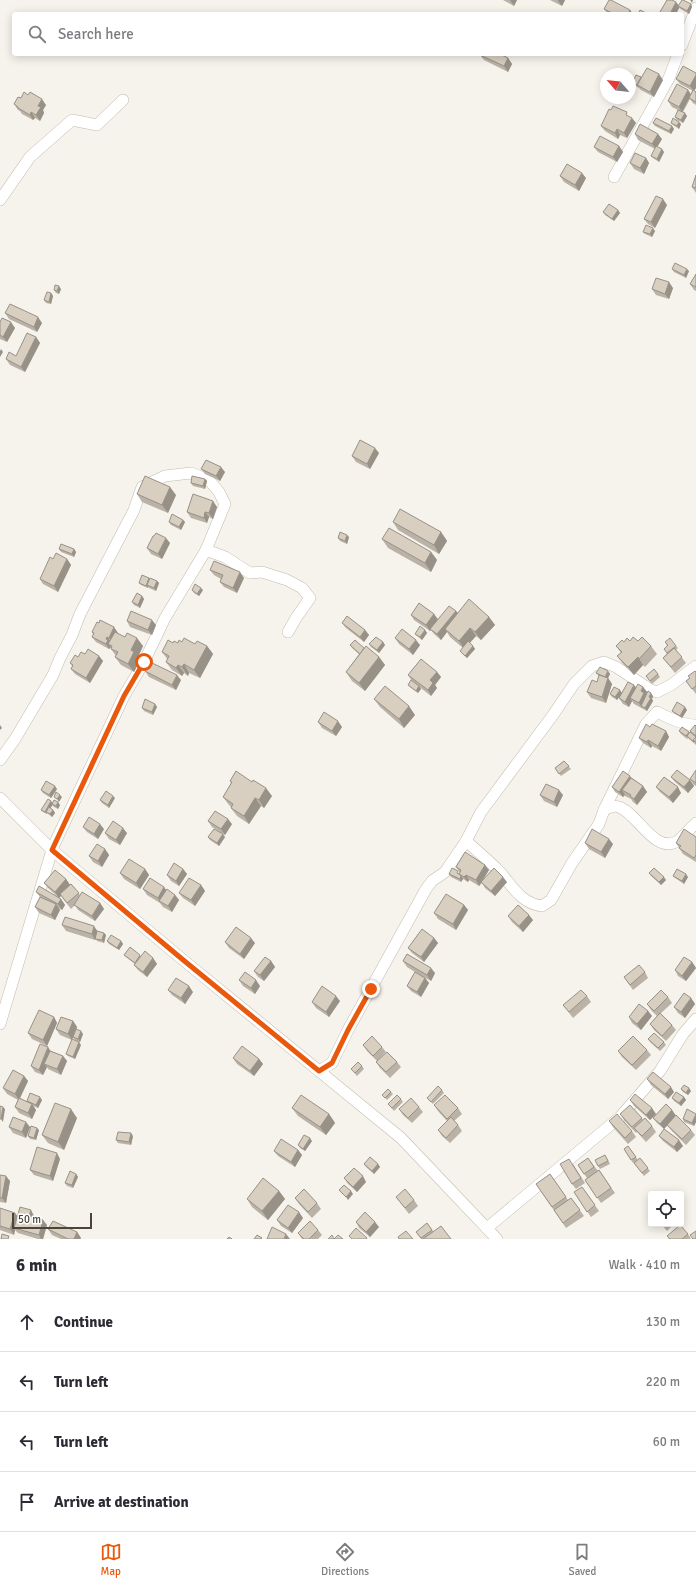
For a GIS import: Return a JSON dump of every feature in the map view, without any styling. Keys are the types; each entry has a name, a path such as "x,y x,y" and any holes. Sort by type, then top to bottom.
{"street":[{"path":"684,40 696,8"},
{"path":"614,177 669,78 677,56"},
{"path":"0,200 30,157 72,120 97,125 123,100"},
{"path":"0,760 15,739 53,675 80,614 134,510 142,487 165,476 191,473 209,480 219,492 225,504 206,550 165,618 144,662 124,696 52,850 0,1024"},
{"path":"206,550 225,557 250,573 262,572 287,580 302,588 310,598 288,632"},
{"path":"319,1071 332,1063 348,1030 426,889 432,881 445,872 466,841 481,812 553,715 574,684 592,666 604,662 616,667 651,690 657,692 671,685 696,666"},
{"path":"466,841 498,870 521,897 534,905 542,906 551,900 572,863 599,824 604,810 646,724 657,712 678,721 690,725 696,725"},
{"path":"0,798 52,850 182,959 401,1138 497,1239"},
{"path":"604,810 611,806 619,806 633,817 658,842 669,845 677,842 696,823"},
{"path":"487,1228 620,1117 660,1071 683,1034 696,1019"}],"building":[{"path":"609,0 611,0 630,10 629,12 610,12 604,9"},
{"path":"667,0 676,2 671,12 660,12"},
{"path":"682,0 691,4 687,11 678,6"},
{"path":"482,56 504,56 508,58 504,66"},
{"path":"683,66 696,73 690,86 676,79"},
{"path":"647,68 659,74 650,92 637,85"},
{"path":"636,75 641,77 636,85"},
{"path":"677,84 688,90 679,107 668,101"},
{"path":"693,90 696,92 696,102 689,98"},
{"path":"24,92 28,95 30,92 42,99 38,106 41,107 36,115 31,112 30,115 14,104 18,97 21,98"},
{"path":"613,106 627,112 626,115 632,118 624,133 617,129 615,133 601,126 609,109 611,110"},
{"path":"678,110 685,113 681,120 675,117"},
{"path":"656,118 672,126 669,131 653,123"},
{"path":"673,118 679,122 677,126 671,123"},
{"path":"640,124 658,134 652,144 635,134"},
{"path":"600,136 619,146 613,157 594,147"},
{"path":"656,146 662,149 657,159 651,156"},
{"path":"635,153 646,158 640,168 630,163"},
{"path":"567,164 582,173 575,185 560,176"},
{"path":"696,175 696,188 692,187"},
{"path":"656,196 663,199 651,222 644,219"},
{"path":"609,204 618,210 612,219 603,212"},
{"path":"646,225 653,228 650,234 643,232"},
{"path":"675,263 687,269 684,275 672,269"},
{"path":"696,274 696,287 690,284"},
{"path":"656,278 669,282 665,294 652,289"},
{"path":"55,285 59,286 57,291 54,290"},
{"path":"47,292 51,293 49,302 44,300"},
{"path":"10,304 38,317 34,327 5,313"},
{"path":"2,318 11,322 3,337 0,335 0,322"},
{"path":"27,333 36,337 21,367 6,359 9,352 16,356"},
{"path":"360,440 375,448 367,464 352,456"},
{"path":"206,460 221,467 216,476 201,469"},
{"path":"145,476 170,487 162,505 137,494"},
{"path":"192,476 205,479 203,486 191,483"},
{"path":"193,494 213,501 209,513 205,512 204,518 187,512"},
{"path":"400,509 441,532 434,545 393,522"},
{"path":"172,514 183,520 179,527 169,522"},
{"path":"389,528 431,552 425,563 382,539"},
{"path":"340,532 347,535 345,541 338,538"},
{"path":"156,533 166,538 158,554 147,548"},
{"path":"61,544 74,549 72,554 59,549"},
{"path":"56,553 67,559 54,586 40,579 50,557 53,559"},
{"path":"214,561 240,572 233,588 220,582 223,575 210,570"},
{"path":"142,575 149,578 146,586 139,583"},
{"path":"150,578 157,581 154,588 147,585"},
{"path":"195,584 201,588 197,594 192,590"},
{"path":"137,593 142,596 138,605 132,602"},
{"path":"469,599 489,617 475,632 470,628 459,641 445,629"},
{"path":"419,603 434,614 426,625 411,615"},
{"path":"449,606 456,611 437,634 430,629"},
{"path":"131,611 152,620 148,630 127,621"},
{"path":"347,616 365,630 360,637 342,623"},
{"path":"100,620 114,627 109,638 107,637 106,639 108,640 106,644 92,637 94,633 92,632 97,622 99,623"},
{"path":"420,626 425,630 420,637 415,634"},
{"path":"402,629 416,640 409,649 395,638"},
{"path":"115,632 125,637 127,633 137,638 131,650 134,652 128,664 115,657 118,652 111,649 112,646 108,644"},
{"path":"376,637 383,642 377,650 369,644"},
{"path":"633,637 638,641 642,637 651,646 639,659 638,657 628,667 617,656 622,652 616,646 622,640 624,642 627,638 630,641"},
{"path":"184,638 195,644 197,641 207,646 194,670 184,664 182,667 178,665 176,668 166,662 169,656 162,652 168,640 173,643 174,641 178,643 179,640 182,642"},
{"path":"670,638 676,646 667,653 664,649 668,645 665,642"},
{"path":"355,640 364,648 360,654 350,645"},
{"path":"468,641 473,646 465,656 460,651"},
{"path":"366,646 379,657 359,683 346,672"},
{"path":"674,648 682,657 671,667 663,658"},
{"path":"88,649 99,656 86,678 71,669 73,665 70,663 75,655 78,657 81,652 85,654"},
{"path":"421,659 437,672 430,680 433,683 428,690 408,675"},
{"path":"150,662 177,675 172,685 145,671"},
{"path":"600,667 608,671 605,677 596,673"},
{"path":"654,669 658,674 650,681 646,676"},
{"path":"695,671 696,686 692,689 686,681 690,678 688,676"},
{"path":"599,675 608,678 602,697 587,692 592,680 597,682"},
{"path":"411,680 419,686 416,691 408,685"},
{"path":"628,682 634,685 625,702 619,698"},
{"path":"638,684 643,687 641,691 644,693 639,703 630,698"},
{"path":"385,686 409,706 399,719 374,699"},
{"path":"614,687 620,690 615,697 610,694"},
{"path":"648,691 651,693 649,697 651,698 645,708 641,706"},
{"path":"145,699 155,704 152,712 142,708"},
{"path":"677,702 685,707 680,716 672,711"},
{"path":"324,712 338,721 332,731 318,722"},
{"path":"646,724 650,727 652,724 666,731 658,746 648,740 647,742 639,738"},
{"path":"695,725 696,726 696,736 690,731"},
{"path":"682,727 689,732 686,736 679,731"},
{"path":"690,732 696,737 693,740 694,742 687,736"},
{"path":"564,761 569,766 559,774 555,768"},
{"path":"677,770 690,780 684,787 671,777"},
{"path":"696,770 696,783 690,779"},
{"path":"236,771 252,782 253,780 266,788 259,800 255,798 244,816 231,808 233,804 223,797 232,782 230,781"},
{"path":"623,771 630,776 619,792 612,787"},
{"path":"664,777 678,787 669,797 656,787"},
{"path":"631,778 643,786 634,799 630,796 631,795 622,790"},
{"path":"46,781 55,786 49,795 41,790"},
{"path":"546,784 559,790 554,802 540,795"},
{"path":"106,791 113,796 108,805 100,800"},
{"path":"56,792 60,795 57,799 54,797"},
{"path":"48,799 51,801 45,812 41,810"},
{"path":"54,800 58,802 56,806 52,804"},
{"path":"49,807 53,810 50,814 46,812"},
{"path":"215,811 228,819 221,829 208,821"},
{"path":"89,817 100,824 94,834 83,827"},
{"path":"113,821 123,828 116,840 105,833"},
{"path":"214,829 223,834 217,843 208,837"},
{"path":"592,829 609,839 601,852 585,843"},
{"path":"684,829 696,837 696,855 694,858 679,848 681,846 676,843"},
{"path":"97,844 105,849 98,861 89,856"},
{"path":"465,852 485,865 476,880 466,875 464,877 459,874 461,870 456,867"},
{"path":"129,859 145,869 136,883 120,873"},
{"path":"174,863 183,869 176,881 167,875"},
{"path":"452,868 458,871 457,873 461,876 460,879 449,874"},
{"path":"494,868 503,877 491,891 481,882"},
{"path":"654,868 664,877 659,882 649,873"},
{"path":"677,869 686,874 682,881 673,876"},
{"path":"55,870 66,879 55,892 44,883"},
{"path":"150,878 164,887 158,898 143,889"},
{"path":"189,878 201,885 191,900 179,893"},
{"path":"71,884 79,893 67,903 60,894"},
{"path":"39,886 61,899 58,904 36,892"},
{"path":"167,889 175,895 168,906 159,901"},
{"path":"82,892 100,903 92,916 74,905"},
{"path":"446,894 464,905 453,924 434,913"},
{"path":"40,897 56,904 51,915 35,907"},
{"path":"518,905 529,915 519,926 508,916"},
{"path":"65,917 94,926 92,934 62,925"},
{"path":"236,927 251,938 240,954 225,942"},
{"path":"422,929 434,938 421,957 408,948"},
{"path":"97,931 104,933 102,940 95,939"},
{"path":"111,935 121,941 117,948 107,941"},
{"path":"130,947 140,955 135,963 124,955"},
{"path":"145,951 153,958 143,972 134,965"},
{"path":"407,954 431,968 427,975 403,961"},
{"path":"265,957 271,961 260,975 254,971"},
{"path":"684,957 692,962 682,976 675,970"},
{"path":"639,965 645,972 630,985 624,977"},
{"path":"245,972 256,980 251,988 239,980"},
{"path":"415,972 425,978 417,992 407,986"},
{"path":"176,978 189,986 181,998 168,990"},
{"path":"322,986 336,996 326,1012 312,1002"},
{"path":"581,990 587,996 569,1012 563,1005"},
{"path":"661,990 668,997 654,1011 647,1004"},
{"path":"684,993 691,998 681,1012 674,1007"},
{"path":"639,1004 648,1011 637,1024 629,1017"},
{"path":"39,1010 54,1017 43,1040 28,1033"},
{"path":"660,1013 672,1025 662,1036 650,1024"},
{"path":"61,1017 73,1021 68,1034 56,1029"},
{"path":"76,1029 81,1031 78,1039 73,1037"},
{"path":"654,1033 664,1042 658,1048 648,1039"},
{"path":"372,1036 382,1047 373,1056 363,1045"},
{"path":"633,1036 647,1050 632,1065 618,1051"},
{"path":"72,1039 79,1042 73,1057 66,1054"},
{"path":"40,1044 48,1047 39,1070 31,1066"},
{"path":"242,1046 259,1059 250,1071 233,1058"},
{"path":"50,1051 63,1056 57,1069 44,1064"},
{"path":"387,1052 397,1062 386,1072 376,1062"},
{"path":"358,1062 362,1066 355,1073 351,1069"},
{"path":"13,1070 24,1076 15,1094 3,1088"},
{"path":"653,1072 671,1087 665,1094 647,1079"},
{"path":"684,1085 689,1088 686,1093 681,1089"},
{"path":"438,1086 442,1090 431,1102 427,1098"},
{"path":"388,1089 391,1092 385,1098 382,1095"},
{"path":"676,1092 684,1097 679,1103 672,1098"},
{"path":"30,1093 40,1097 36,1105 27,1101"},
{"path":"635,1094 652,1108 646,1115 630,1100"},
{"path":"301,1095 329,1114 320,1127 292,1108"},
{"path":"397,1095 401,1099 392,1108 388,1104"},
{"path":"445,1095 458,1108 447,1119 434,1105"},
{"path":"19,1098 32,1104 28,1113 15,1107"},
{"path":"411,1098 419,1107 408,1118 399,1109"},
{"path":"55,1103 71,1109 58,1142 42,1135"},
{"path":"666,1104 672,1110 660,1124 653,1118"},
{"path":"630,1105 642,1118 632,1127 620,1114"},
{"path":"0,1106 3,1107 1,1119 0,1119"},
{"path":"687,1109 696,1114 692,1123 683,1119"},
{"path":"617,1114 632,1131 625,1138 609,1121"},
{"path":"676,1115 691,1130 682,1139 667,1125"},
{"path":"13,1117 26,1122 22,1132 9,1127"},
{"path":"451,1117 458,1125 446,1138 438,1130"},
{"path":"645,1118 652,1126 642,1136 634,1128"},
{"path":"31,1126 37,1128 34,1138 28,1136"},
{"path":"664,1129 679,1140 674,1147 659,1136"},
{"path":"118,1132 131,1133 129,1142 116,1140"},
{"path":"304,1135 310,1138 303,1149 298,1145"},
{"path":"281,1139 298,1150 291,1162 274,1151"},
{"path":"628,1146 636,1157 631,1160 624,1149"},
{"path":"37,1147 57,1153 50,1176 30,1170"},
{"path":"605,1155 608,1161 598,1166 595,1160"},
{"path":"370,1157 378,1164 372,1171 364,1164"},
{"path":"588,1158 594,1167 584,1174 578,1165"},
{"path":"640,1158 648,1168 642,1173 634,1163"},
{"path":"569,1159 581,1178 572,1184 560,1164"},
{"path":"354,1168 363,1176 353,1187 344,1178"},
{"path":"599,1170 611,1188 597,1198 585,1180"},
{"path":"70,1171 76,1174 72,1185 65,1183"},
{"path":"550,1174 566,1197 552,1207 536,1184"},
{"path":"0,1175 6,1176 2,1198 0,1198"},
{"path":"263,1178 279,1191 262,1211 247,1199"},
{"path":"344,1185 351,1191 346,1197 339,1190"},
{"path":"582,1187 595,1205 587,1212 574,1192"},
{"path":"304,1189 317,1203 308,1212 295,1198"},
{"path":"405,1189 414,1200 405,1208 396,1197"},
{"path":"571,1198 580,1210 563,1223 554,1210"},
{"path":"288,1205 299,1212 288,1228 277,1220"},
{"path":"20,1207 31,1210 29,1216 43,1220 39,1235 14,1228"},
{"path":"0,1208 15,1213 10,1229 0,1226"},
{"path":"365,1212 375,1222 366,1232 356,1222"},
{"path":"53,1221 77,1232 74,1239 68,1239 48,1229"},
{"path":"310,1221 318,1230 309,1239 304,1239 298,1233"},
{"path":"427,1223 432,1230 421,1238 416,1232"},
{"path":"441,1226 451,1239 423,1239"},
{"path":"272,1227 286,1234 284,1239 267,1239"},
{"path":"678,1227 682,1227 688,1234 682,1239 670,1239 667,1236"},
{"path":"356,1228 367,1238 366,1239 352,1239 349,1236"},
{"path":"406,1231 413,1239 399,1239 398,1237"},
{"path":"696,1231 696,1239 693,1239 690,1235"},
{"path":"2,1234 9,1236 8,1239 1,1239"},
{"path":"257,1235 262,1238 254,1239"},
{"path":"332,1235 334,1239 328,1239"},
{"path":"338,1235 343,1239 334,1239"}],"route":[{"path":"144,662 124,696 52,850 319,1071 332,1063 339,1046 371,989"}]}
